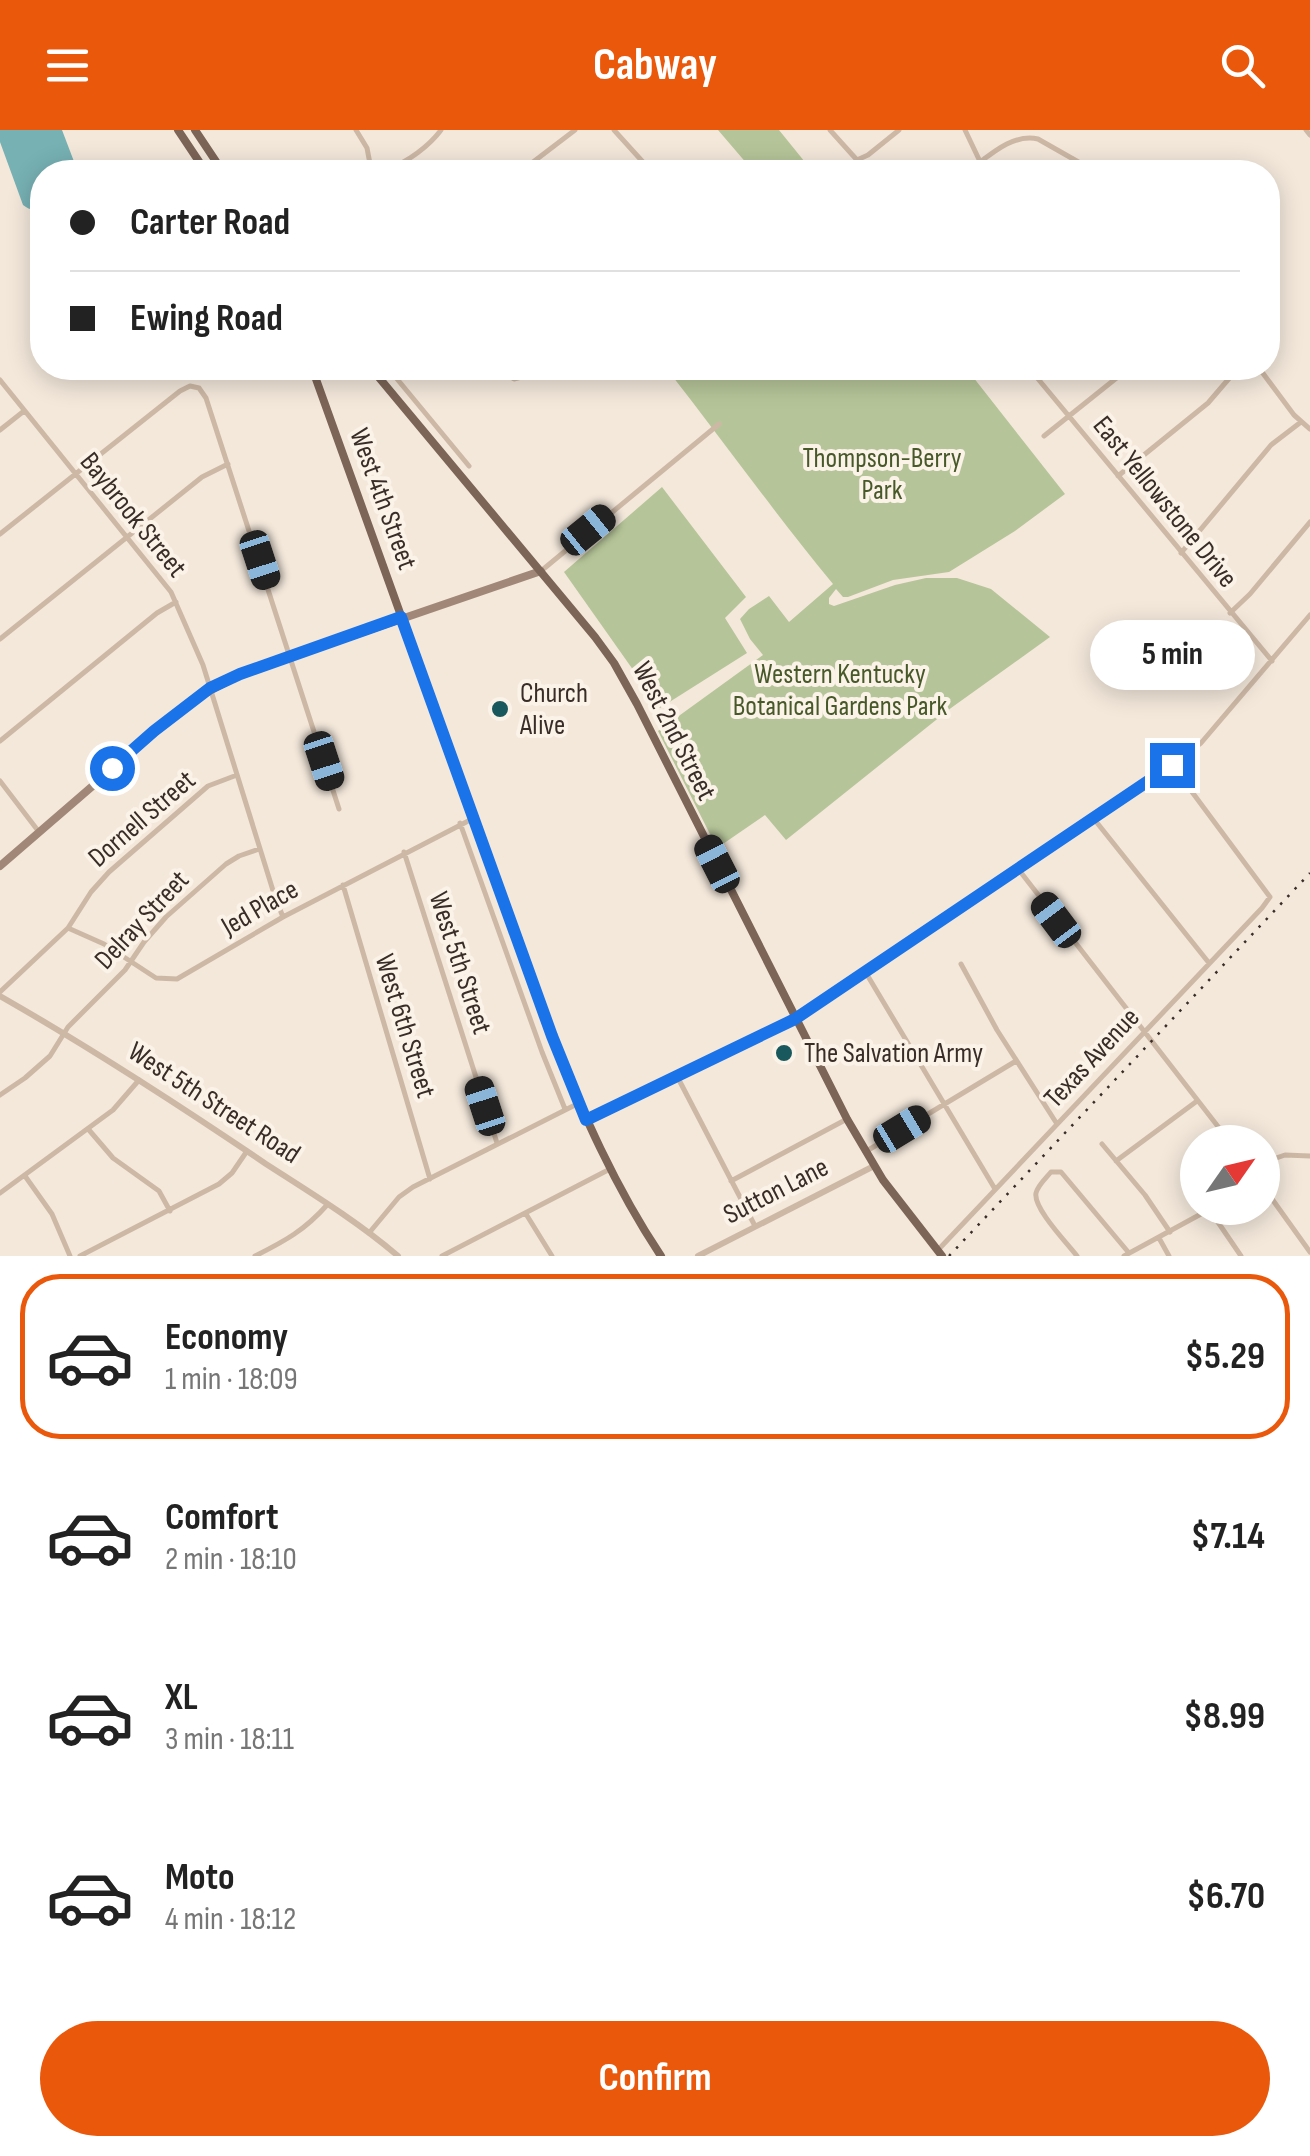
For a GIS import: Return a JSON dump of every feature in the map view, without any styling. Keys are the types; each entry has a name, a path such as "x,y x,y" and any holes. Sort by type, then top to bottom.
{"main road":[{"path":"178,130 198,160"},
{"path":"195,130 215,160"},
{"name":"West 4th Street","path":"316,380 552,1036 610,1169 660,1256"},
{"name":"West 2nd Street","path":"381,380 595,637 622,676 847,1120 874,1166 940,1253"},
{"path":"0,866 154,731 210,688 290,656 541,571"}],"street":[{"path":"356,130 369,160"},
{"path":"405,160 441,130"},
{"path":"537,160 576,130"},
{"path":"614,130 641,160"},
{"path":"830,130 857,160 899,130"},
{"path":"964,130 979,160"},
{"path":"984,160 1018,138 1028,137 1075,160"},
{"name":"Baybrook Street","path":"0,380 176,602 203,665 283,917"},
{"path":"398,380 469,466"},
{"name":"East Yellowstone Drive","path":"1038,380 1272,661"},
{"path":"1044,436 1114,380"},
{"path":"1118,476 1208,404 1228,380"},
{"path":"1268,380 1310,430"},
{"path":"0,534 161,404 190,386 199,388 206,398 340,810"},
{"path":"0,430 24,410"},
{"path":"1181,553 1271,445 1301,422"},
{"path":"541,571 720,424"},
{"path":"443,454 453,447"},
{"path":"0,639 202,477 228,464"},
{"path":"1230,613 1310,522"},
{"path":"0,741 157,613 176,602"},
{"path":"586,1120 795,1019 1172,765 1202,742 1310,615"},
{"name":"Texas Avenue","path":"940,1253 1270,897 1172,765"},
{"name":"Dornell Street","path":"0,994 68,928 109,872 208,786 237,775"},
{"path":"0,781 40,832"},
{"name":"Jed Place","path":"68,928 104,944 156,978 176,979 283,917 474,818"},
{"path":"1094,818 1209,963"},
{"path":"460,824 565,1110"},
{"name":"Delray Street","path":"0,1094 50,1056 63,1032 132,961 154,929 212,876 239,856 260,849"},
{"name":"West 5th Street","path":"404,852 497,1143"},
{"path":"1019,870 1217,1125"},
{"name":"West 6th Street","path":"343,885 430,1179"},
{"path":"961,964 1057,1124"},
{"path":"866,974 995,1190"},
{"name":"West 5th Street Road","path":"0,994 247,1151 398,1256"},
{"path":"866,1152 1016,1061"},
{"path":"678,1078 755,1226"},
{"path":"0,1193 113,1110 139,1080"},
{"path":"1116,1161 1198,1100"},
{"path":"368,1233 399,1197 579,1103"},
{"path":"731,1180 847,1120"},
{"path":"88,1130 113,1158 159,1190 170,1211"},
{"path":"1102,1144 1170,1232"},
{"path":"80,1256 219,1184 247,1151"},
{"path":"1280,1156 1310,1156"},
{"name":"Sutton Lane","path":"698,1256 874,1166"},
{"path":"442,1256 610,1169"},
{"path":"1077,1256 1037,1204 1036,1193 1051,1172 1062,1172 1127,1255 1182,1225"},
{"path":"25,1176 52,1214 70,1256"},
{"path":"255,1256 298,1234 327,1205"},
{"path":"1280,1210 1310,1252"},
{"path":"526,1214 552,1256"},
{"path":"1221,1225 1240,1256"},
{"path":"1158,1238 1169,1256"}],"green space":[{"path":"718,130 779,130 803,160 744,160"},
{"path":"675,380 975,380 1065,494 949,572 893,580 848,597 836,589 829,598 829,604 834,606 895,585 926,578 957,578 991,589 1050,637 951,708 786,840 765,815 717,848 658,731 763,655 740,619 749,609 769,596 789,622 833,584"},
{"path":"662,487 746,597 725,618 747,653 660,708 564,572"}],"water":[{"path":"0,130 62,130 73,160 30,160 28,208 23,205 0,142"}],"railway":[{"path":"949,1256 1310,873"}],"place":[{"name":"Church Alive","path":"500,709"},
{"name":"The Salvation Army","path":"784,1053"}],"route":[{"path":"112,768 210,688 401,617 586,1120 795,1019 1172,765"}],"park label":[{"name":"Thompson-Berry Park","path":"882,474"},
{"name":"Western Kentucky Botanical Gardens Park","path":"840,690"}]}
